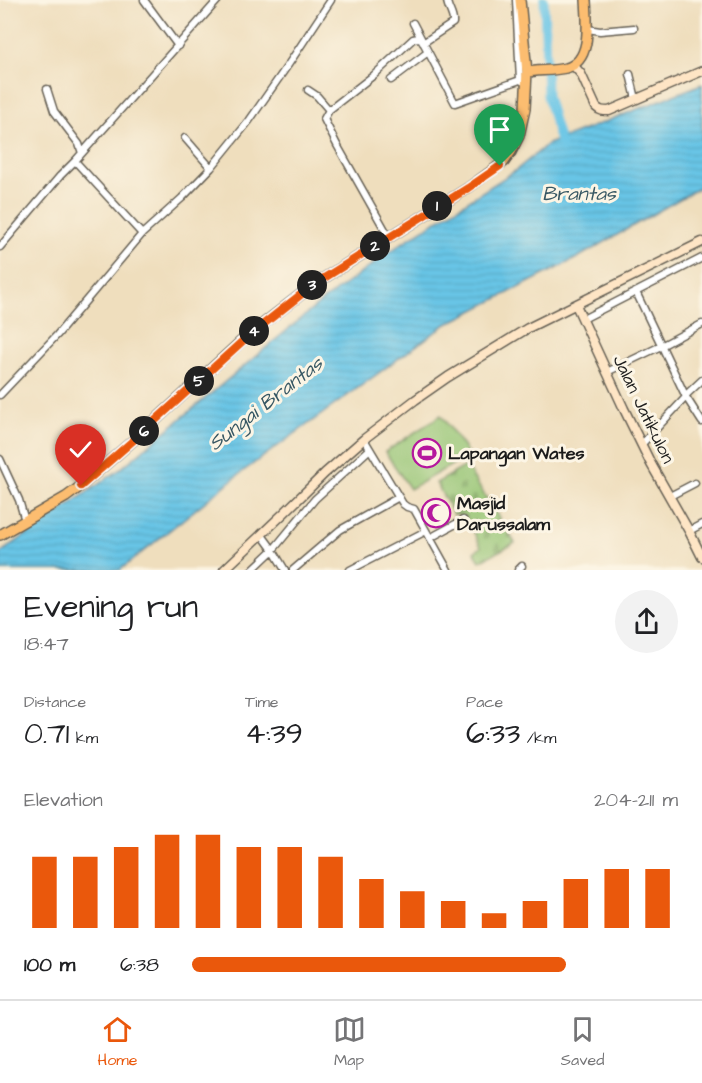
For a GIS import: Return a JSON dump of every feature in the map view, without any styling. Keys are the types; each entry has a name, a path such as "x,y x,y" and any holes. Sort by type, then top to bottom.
{"main road":[{"path":"0,535 81,486 246,338 296,297 468,188 504,162 514,147 522,128 525,110 524,82 527,72 518,0"},
{"path":"569,66 585,47 588,39 586,0"},
{"path":"527,72 569,66 581,74 598,110 609,111 702,71"},
{"path":"224,570 364,439 448,377 528,328 702,242"},
{"name":"Jalan Jatikulon","path":"576,305 651,464 702,557"}],"street":[{"path":"144,0 178,45"},
{"path":"0,247 60,176 218,0"},
{"path":"0,395 57,335 142,234 211,168 249,121 331,0"},
{"path":"422,41 453,23 447,0"},
{"path":"413,23 455,103 524,82 518,0"},
{"path":"588,29 600,31 634,28"},
{"path":"389,237 325,123 324,117 329,110 374,75 413,39 418,38 422,41"},
{"path":"391,80 428,52"},
{"path":"630,74 636,99"},
{"path":"47,89 54,111 80,144 82,153"},
{"path":"308,90 317,96 329,110"},
{"path":"185,138 211,168"},
{"path":"75,161 142,234"},
{"path":"583,319 702,258"},
{"path":"636,292 686,396 699,409 702,422"},
{"path":"607,372 702,324"},
{"path":"642,444 702,380"},
{"path":"364,439 403,504 414,509 448,570"},
{"path":"252,570 273,550 315,499 370,449"},
{"path":"0,459 19,500 25,521"},
{"path":"670,496 694,483"},
{"path":"307,490 315,499"},
{"path":"293,570 340,530 399,497"},
{"path":"430,538 463,520"},
{"path":"689,531 702,524"},
{"path":"350,570 426,531"},
{"path":"262,535 285,570"}],"green space":[{"name":"Lapangan Wates","path":"441,415 469,455 410,489 385,452"},
{"path":"466,466 515,543 480,561 474,552 481,547 466,516 459,518 458,513 454,515 436,483"}],"water":[{"name":"Brantas","path":"702,84 702,186 577,258 445,325 242,472 120,570 0,570 0,553 119,470 321,302 402,243 515,171 548,144"}],"waterway":[{"path":"544,0 547,96 562,149"}],"place":[{"name":"Lapangan Wates","path":"427,453"},
{"name":"Masjid Darussalam","path":"436,513"}],"route":[{"path":"81,486 246,338 313,285 500,166"}],"water label":[{"name":"Sungai Brantas","path":"265,403"}]}
